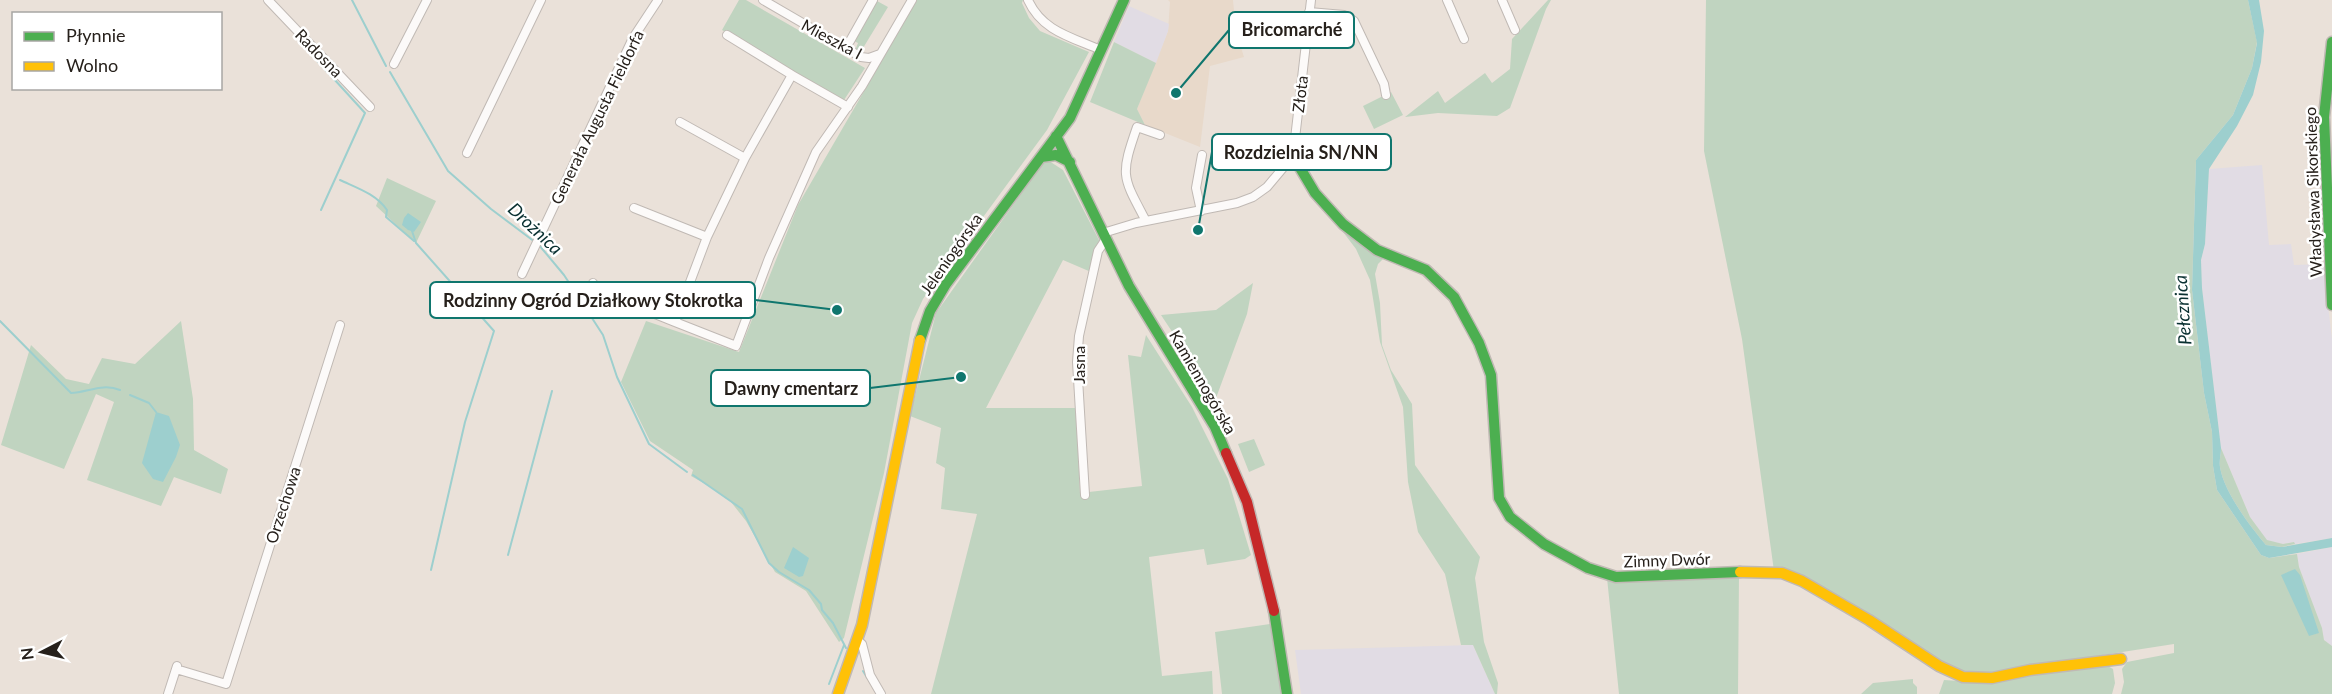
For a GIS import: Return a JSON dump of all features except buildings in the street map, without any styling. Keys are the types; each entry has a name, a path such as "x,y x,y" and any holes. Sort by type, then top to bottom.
{"street":[{"name":"Radosna","path":"268,0 370,107"},
{"path":"394,64 427,0"},
{"path":"467,153 540,0"},
{"name":"Generała Augusta Fieldorfa","path":"522,274 628,48 658,0"},
{"name":"Mieszka I","path":"763,0 861,57 869,58 881,53 912,0"},
{"path":"850,41 873,0"},
{"path":"1028,0 1035,14 1048,27 1101,50"},
{"name":"Jeleniogórska","path":"838,694 858,640 924,327 946,284 1072,113 1124,0"},
{"name":"Złota","path":"1293,156 1311,0"},
{"path":"1447,0 1464,39"},
{"path":"1502,0 1515,30"},
{"path":"1309,12 1344,15 1354,21 1384,84 1386,95"},
{"path":"727,35 848,107"},
{"name":"Władysława Sikorskiego","path":"2332,42 2324,117 2332,305"},
{"path":"593,283 598,291 736,346 769,258 816,152 848,107 881,53"},
{"path":"675,322 707,237 745,158 792,75"},
{"path":"681,122 745,158"},
{"path":"1146,221 1128,186 1124,172 1137,127 1160,135"},
{"name":"Kamiennogórska","path":"1056,136 1145,315 1215,427 1246,502 1272,597 1287,694"},
{"path":"1041,157 1055,154 1070,162"},
{"path":"1201,211 1196,188 1202,155"},
{"path":"1105,236 1146,221 1237,203 1252,197 1275,179 1293,156"},
{"name":"Zimny Dwór","path":"1293,156 1319,198 1343,224 1377,250 1426,270 1447,288 1459,305 1479,343 1491,375 1499,498 1510,517 1544,544 1588,568 1616,577 1746,572 1782,573 1802,581 1869,620 1939,666 1963,677 1992,678 2030,670 2121,659"},
{"path":"634,208 707,237"},
{"name":"Jasna","path":"1085,495 1078,345 1098,251 1105,236"},
{"name":"Orzechowa","path":"168,694 177,667 226,684 340,325"},
{"path":"858,640 862,644 870,675 881,694"}],"shaded area":[{"path":"1168,0 1233,0 1236,32 1244,57 1210,66 1200,147 1145,125 1137,109 1168,31 1170,2"},
{"path":"1129,6 1169,24 1156,63 1114,42"},
{"path":"2262,165 2269,245 2291,244 2294,265 2323,264 2332,339 2332,538 2295,544 2294,542 2283,544 2267,541 2250,517 2221,448 2202,288 2201,260 2205,244 2209,169"},
{"path":"2332,547 2332,646 2324,640 2322,628 2299,567 2297,554"},
{"path":"1473,645 1495,694 1301,694 1295,650"}],"green space":[{"path":"739,0 746,0 865,68 844,100 722,30"},
{"path":"917,0 1023,0 1022,3 1029,18 1040,31 1089,52 1047,130 923,299 912,323 884,473 844,638 839,642 806,591 775,572 746,521 731,502 691,476 693,470 650,441 621,382 646,321 739,352 798,205"},
{"path":"1548,0 1551,0 1510,108 1497,116 1438,113 1405,117 1438,91 1445,103 1485,73 1492,83 1510,69 1512,39"},
{"path":"1706,0 2248,0 2257,42 2252,68 2233,115 2196,160 2192,290 2204,393 2212,432 2213,466 2217,490 2261,555 2269,558 2297,554 2299,567 2322,628 2324,640 2332,646 2332,694 2121,694 2124,682 2122,669 2127,662 2174,653 2174,644 2000,671 2002,674 1963,675 1774,571 1742,339 1704,151"},
{"path":"877,1 888,7 860,53 851,48 852,46 856,48 858,43 854,41"},
{"path":"1114,42 1156,63 1137,109 1145,125 1090,102"},
{"path":"1391,92 1403,115 1374,129 1363,106"},
{"path":"1046,159 1063,170 1100,242 1094,249 1091,272 1063,260 986,408 1076,408 1080,493 1142,486 1128,355 1141,357 1146,335 1192,407 1228,479 1251,555 1245,559 1207,565 1204,549 1149,557 1162,676 1212,671 1213,694 931,694 977,514 941,509 945,468 936,463 941,428 910,416 936,313"},
{"path":"387,178 436,201 416,243 376,206"},
{"path":"1324,207 1386,256 1378,264 1375,274 1380,303 1382,345 1391,370 1412,404 1415,465 1480,557 1475,578 1484,642 1498,683 1497,694 1473,645 1461,645 1445,574 1418,532 1408,482 1403,407 1380,342 1370,280 1356,249"},
{"path":"1253,283 1247,314 1216,398 1161,315 1216,310"},
{"path":"181,321 193,399 194,450 228,469 221,494 174,477 161,506 87,480 114,402 96,394 64,469 1,445 31,345 66,379 89,384 102,358 135,364"},
{"path":"1254,439 1265,465 1249,472 1238,444"},
{"path":"2221,448 2250,517 2267,540 2283,544 2294,542 2295,544 2282,547 2266,545 2238,508 2222,477"},
{"path":"1739,574 1738,694 1619,694 1607,578"},
{"path":"1270,624 1281,694 1222,694 1215,632"},
{"path":"2106,665 2113,669 2115,683 2112,694 1939,694 1944,680 1974,682"},
{"path":"1913,679 1917,687 1917,694 1861,694 1873,683"}],"water":[{"path":"2248,0 2259,0 2264,31 2261,62 2253,95 2237,126 2209,169 2205,244 2201,260 2202,288 2221,448 2220,467 2232,498 2266,545 2282,547 2332,538 2332,547 2269,558 2261,555 2217,490 2213,466 2212,432 2204,393 2192,290 2196,160 2233,115 2252,68 2257,43"},
{"path":"408,213 421,222 414,232 402,225"},
{"path":"156,412 169,416 180,445 163,482 153,479 142,463"},
{"path":"793,547 809,558 803,576 799,577 784,568"},
{"path":"2295,569 2300,575 2319,633 2309,636 2281,575"}],"waterway":[{"name":"Drożnica","path":"352,0 386,66"},
{"path":"302,44 365,113 321,210"},
{"name":"Drożnica","path":"390,72 448,171 491,209 535,242"},
{"path":"340,180 366,192 383,204 387,210 386,217 414,241"},
{"path":"412,231 416,243 494,331 465,422 431,570"},
{"name":"Drożnica","path":"539,245 564,275 603,335 617,377 649,444 687,472"},
{"path":"0,321 71,393 108,387 120,390"},
{"path":"508,555 552,391"},
{"path":"130,395 149,403 156,412"},
{"name":"Drożnica","path":"693,475 742,509 769,563 779,572 809,590 821,604 822,610 833,623 846,648"},
{"path":"829,684 844,645"},
{"name":"Drożnica","path":"863,671 868,679"}],"traffic: fast":[{"path":"920,340 930,311 946,284 1070,118 1124,0"},
{"path":"2332,42 2324,117 2332,305"},
{"path":"1056,136 1129,286 1215,427 1226,453"},
{"path":"1041,157 1056,155 1070,162"},
{"path":"1293,156 1315,193 1343,224 1377,250 1426,270 1454,297 1479,343 1491,375 1499,498 1510,517 1544,544 1588,568 1616,577 1740,572"},
{"path":"1274,611 1287,694"}],"traffic: slow":[{"path":"838,694 862,625 920,340"},
{"path":"1740,572 1782,573 1802,581 1869,620 1939,666 1963,677 1992,678 2030,670 2121,659"}],"traffic: jam":[{"path":"1226,453 1247,502 1274,611"}],"place":[{"name":"Bricomarché","path":"1176,93"},
{"name":"Rozdzielnia SN/NN","path":"1198,230"},
{"name":"Rodzinny Ogród Działkowy Stokrotka","path":"837,310"},
{"name":"Dawny cmentarz","path":"961,377"}],"water label":[{"name":"Pełcznica","path":"2183,310"}]}
